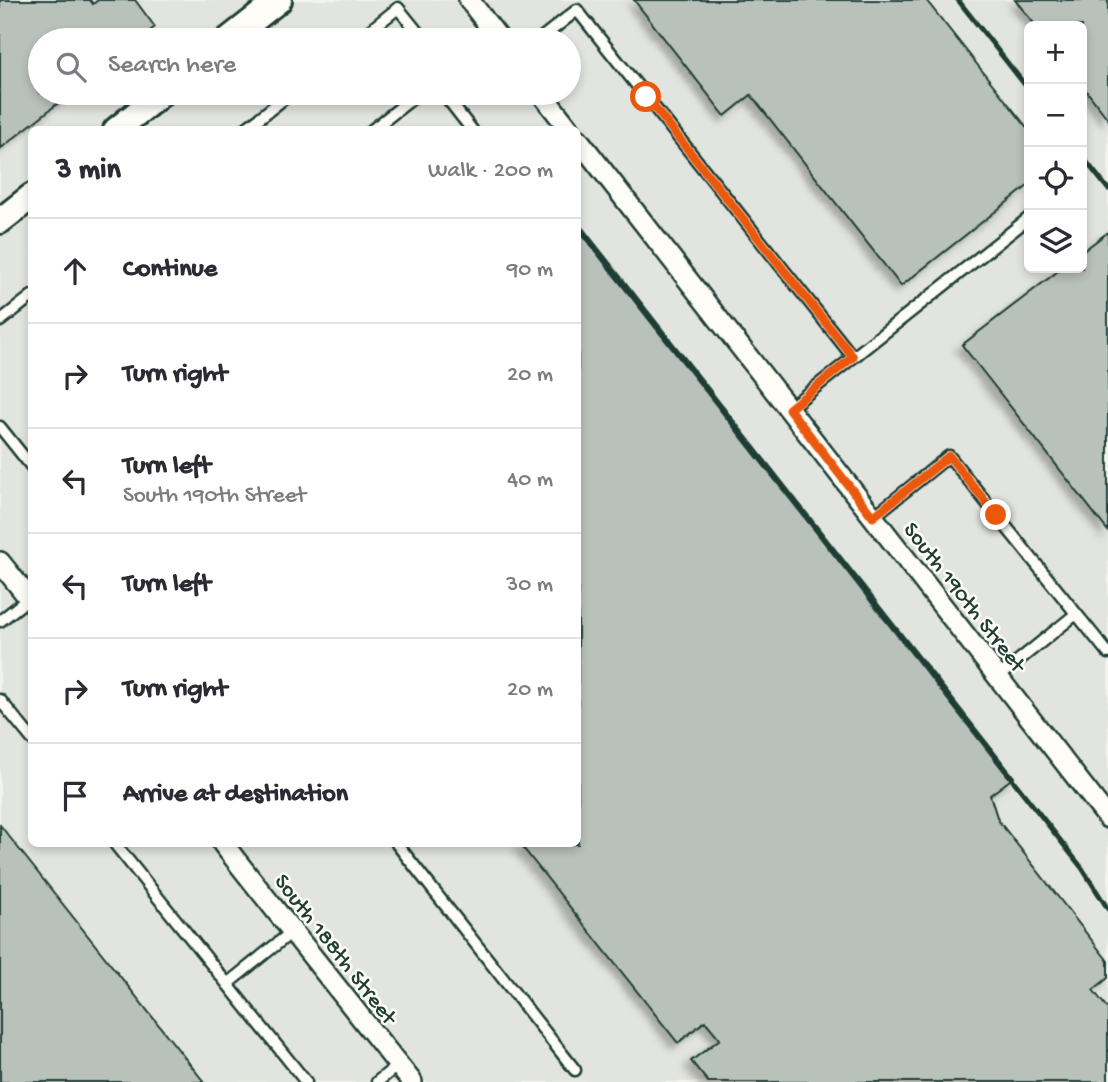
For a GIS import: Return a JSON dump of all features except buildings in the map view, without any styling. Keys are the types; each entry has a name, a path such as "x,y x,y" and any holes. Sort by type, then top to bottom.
{"street":[{"path":"243,28 279,0"},
{"path":"469,0 487,28"},
{"path":"121,126 147,105"},
{"path":"550,105 567,126"},
{"name":"South 190th Street","path":"581,143 1108,818"},
{"path":"0,221 28,199"},
{"path":"0,562 28,597"},
{"name":"South 188th Street","path":"225,847 412,1082"}],"lane":[{"path":"373,28 398,8 414,28"},
{"path":"554,28 577,10 853,357"},
{"path":"249,126 276,105"},
{"path":"377,126 404,105"},
{"path":"452,105 469,126"},
{"path":"789,409 1024,222"},
{"path":"0,321 28,299"},
{"path":"0,427 28,462"},
{"path":"873,517 949,456 1108,653"},
{"path":"0,621 28,601"},
{"path":"998,677 1076,614"},
{"path":"0,700 28,734"},
{"path":"117,847 306,1082"},
{"path":"404,847 575,1070"},
{"path":"227,984 293,931"},
{"path":"377,1082 398,1065"}],"shaded area":[{"path":"0,0 1108,0 1108,1082 0,1082"}],"railway":[{"path":"958,0 1024,84"},
{"path":"1087,162 1108,189"},
{"path":"581,231 1082,868 1108,909"}],"route":[{"path":"646,97 853,357 789,409 873,517 949,456 996,515"}]}
